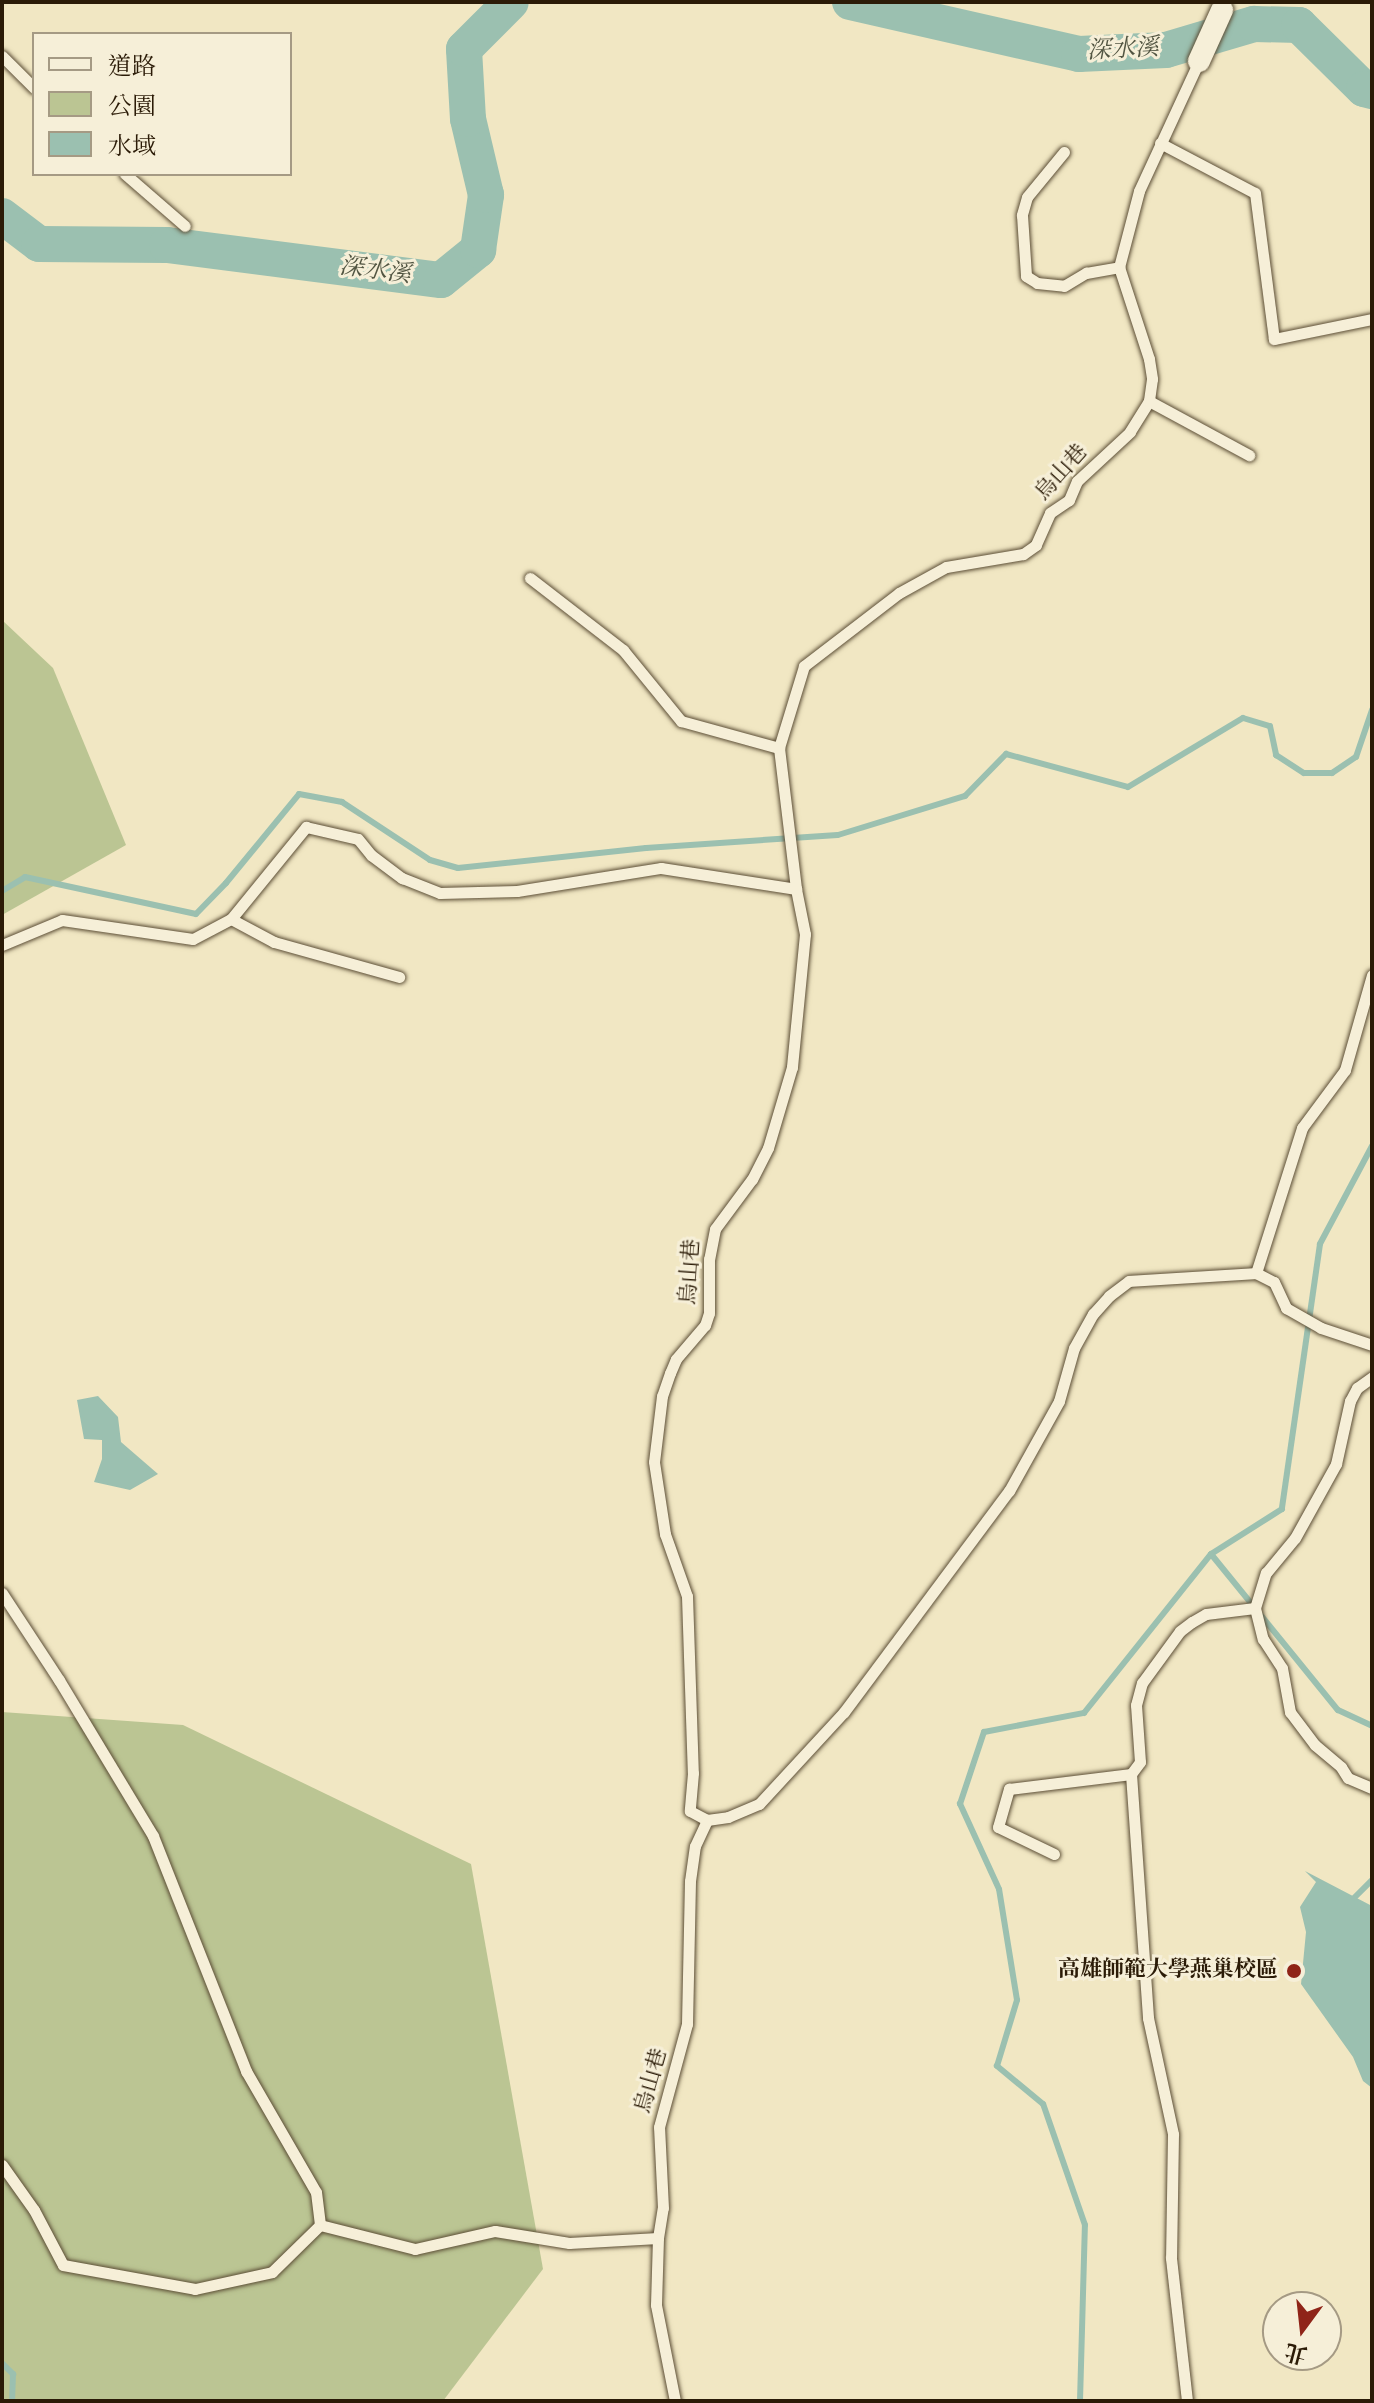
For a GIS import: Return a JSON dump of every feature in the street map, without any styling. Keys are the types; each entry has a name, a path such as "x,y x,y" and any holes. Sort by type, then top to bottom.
{"street":[{"path":"1199,61 1224,6"}],"lane":[{"path":"2,56 32,86"},
{"path":"1199,61 1139,191 1119,267 1149,359 1149,401 1249,455"},
{"path":"1160,143 1255,193 1274,339 1372,319"},
{"path":"1064,152 1027,197 1022,215 1026,276 1037,283 1064,286 1086,273 1119,267"},
{"path":"127,176 185,226"},
{"name":"烏山巷","path":"675,2401 656,2305 658,2238 663,2208 659,2127 687,2024 690,1881 695,1846 707,1820 690,1811 693,1773 687,1596 665,1534 654,1462 662,1396 670,1373 676,1359 705,1325 709,1313 709,1259 715,1229 752,1179 768,1148 792,1067 805,934 792,864 779,748 804,666 863,618 946,567 1012,557 1036,545 1050,513 1069,500 1077,481 1130,432 1149,401"},
{"path":"530,578 623,650 681,721 779,748"},
{"path":"2,945 62,920 193,939 231,919 306,827 358,839 371,855 402,878 440,893 517,891 661,868 796,889"},
{"path":"231,919 274,942 399,977"},
{"path":"1256,1273 1302,1128 1345,1070 1372,975"},
{"path":"707,1820 728,1817 759,1804 844,1712 1009,1491 1059,1401 1074,1348 1093,1314 1109,1296 1129,1281 1256,1273 1274,1282 1286,1308 1321,1328 1372,1345"},
{"path":"1372,1377 1357,1388 1350,1401 1336,1464 1295,1538 1266,1573 1255,1608 1263,1639 1282,1668 1290,1712 1315,1745 1341,1767 1348,1778 1372,1788"},
{"path":"2,1593 59,1680 153,1836 246,2071 316,2192 320,2225"},
{"path":"1187,2401 1171,2258 1173,2134 1148,2018 1131,1774 1140,1762 1141,1753 1136,1705 1142,1683 1180,1631 1206,1614 1255,1608"},
{"path":"1054,1854 998,1827 1009,1789 1131,1774"},
{"path":"2,2165 34,2210 63,2265 195,2289 272,2272 320,2225"},
{"path":"320,2225 415,2249 495,2231 569,2243 658,2238"}],"green space":[{"path":"2,620 53,668 126,845 2,915"},
{"path":"2,1712 183,1725 471,1864 543,2269 443,2401 2,2401"}],"water":[{"path":"98,1396 118,1417 121,1442 158,1474 130,1490 94,1482 102,1459 102,1440 84,1439 77,1400"},
{"path":"1305,1871 1372,1906 1372,2088 1363,2081 1353,2057 1301,1984 1306,1932 1300,1907 1316,1882"}],"waterway":[{"name":"深水溪","path":"2,216 39,244 167,245 441,280 478,250 486,195 468,119 464,49 511,2"},
{"name":"深水溪","path":"850,2 1079,54 1166,50 1254,24 1299,25 1364,89 1372,91"},
{"path":"2,891 25,877 196,914 226,883 299,794 342,802 430,860 458,868 646,848 838,835 965,796 1006,754 1128,787 1243,718 1270,726 1276,755 1304,773 1332,773 1356,757 1372,710"},
{"path":"1372,1146 1320,1244 1282,1509 1211,1554 1338,1710 1372,1726"},
{"path":"1080,2401 1085,2225 1043,2104 997,2066 1017,2000 999,1889 960,1804 984,1732 1084,1713 1211,1554"},
{"path":"1354,1898 1372,1880"},
{"path":"2,2363 13,2374 12,2401"}],"place":[{"name":"高雄師範大學燕巢校區","path":"1294,1971"}]}
